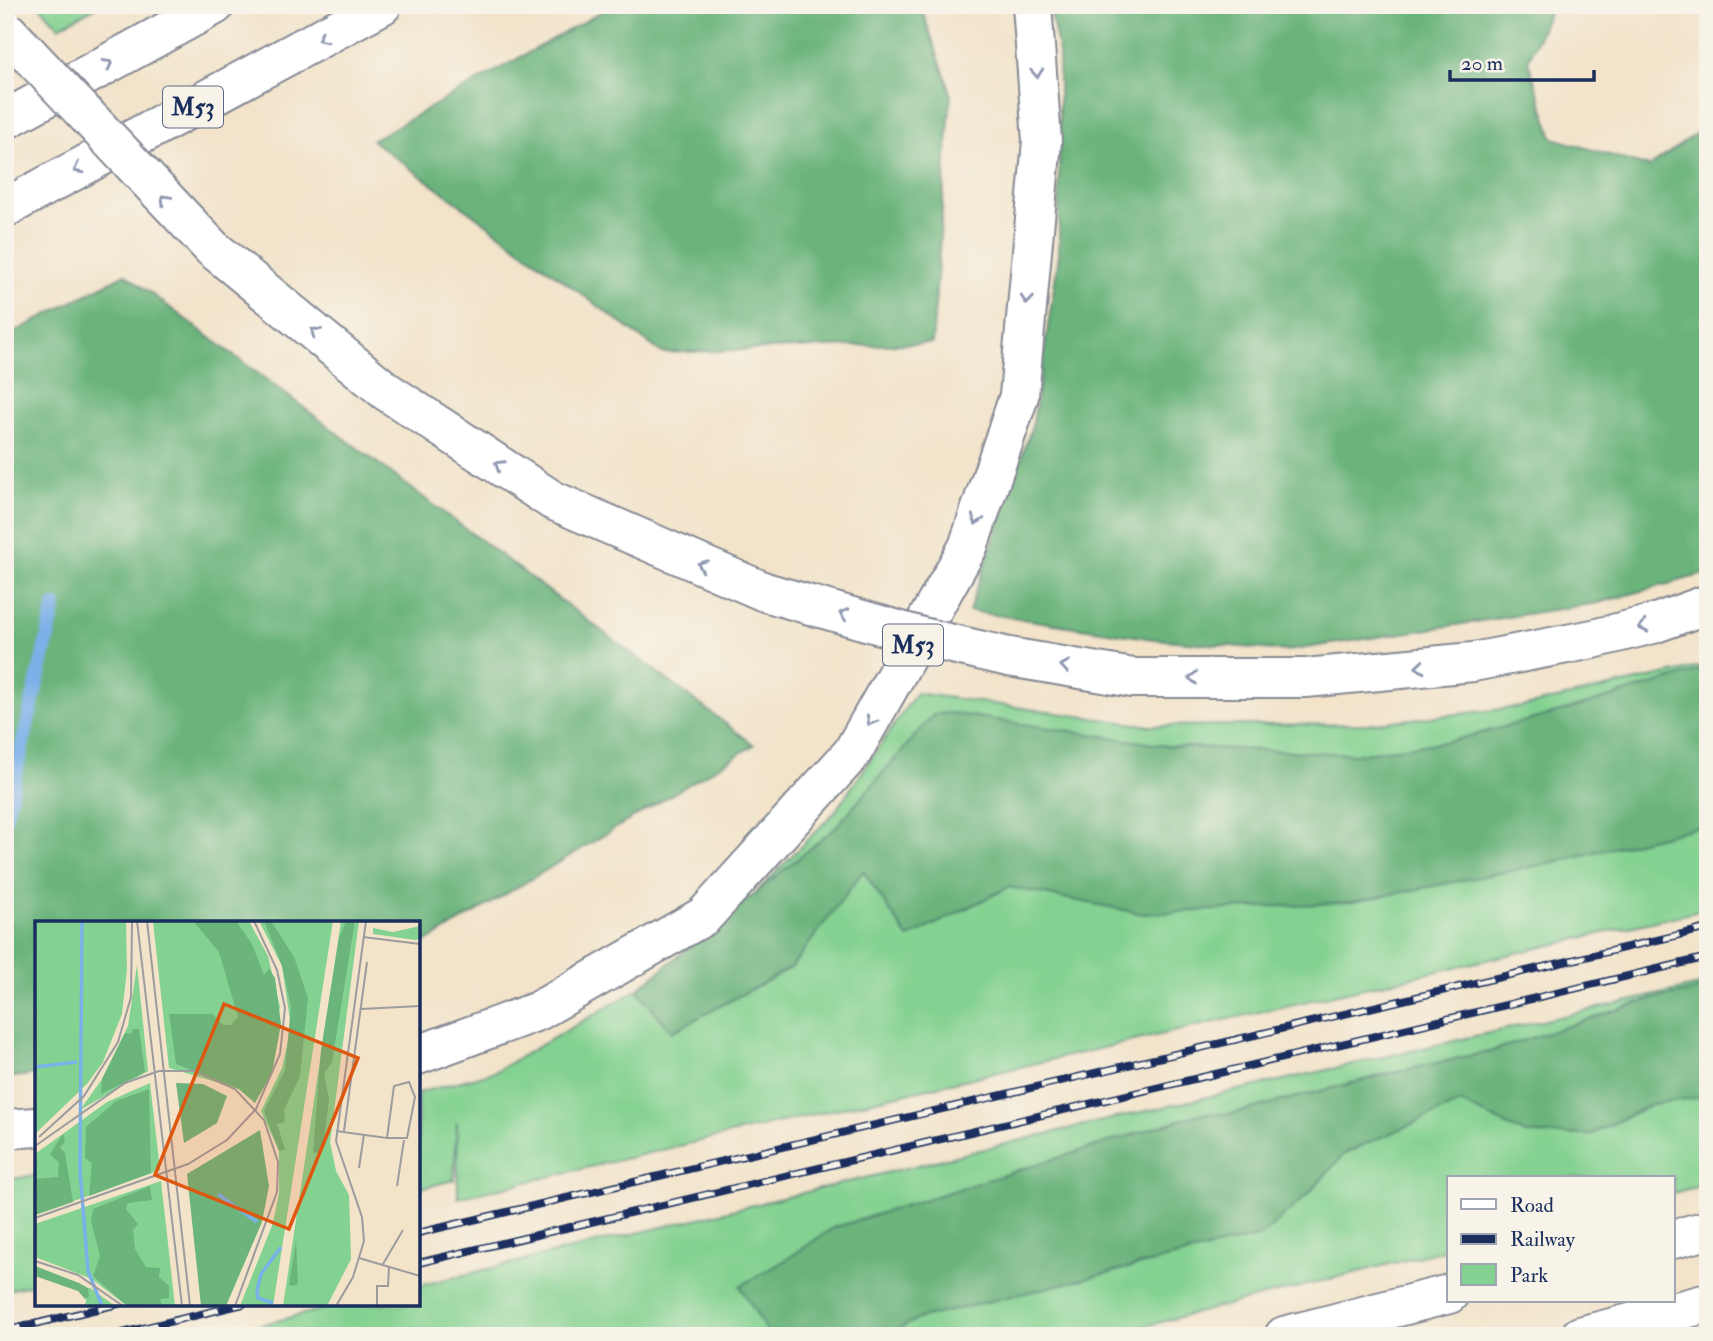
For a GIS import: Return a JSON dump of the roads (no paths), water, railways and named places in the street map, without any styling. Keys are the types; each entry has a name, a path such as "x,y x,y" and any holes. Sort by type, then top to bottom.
{"main road":[{"path":"5,120 215,5"},
{"name":"M53","path":"5,208 382,5"},
{"name":"M53","path":"420,1054 538,1011 704,916 852,753 968,547 1019,396 1042,141 1032,5"},
{"name":"M53","path":"5,29 212,248 386,391 552,500 765,592 922,637 1009,657 1133,678 1306,678 1474,662 1641,627 1708,604"},
{"path":"5,1129 35,1127"},
{"path":"1674,1239 1708,1230"},
{"path":"1284,1336 1447,1295"},
{"path":"1580,1336 1708,1304"}],"waterway":[{"path":"5,819 55,606"}],"railway":[{"path":"420,1233 1708,928"},
{"path":"420,1263 1708,957"},
{"path":"5,1331 110,1306"},
{"path":"110,1336 235,1306"}]}
